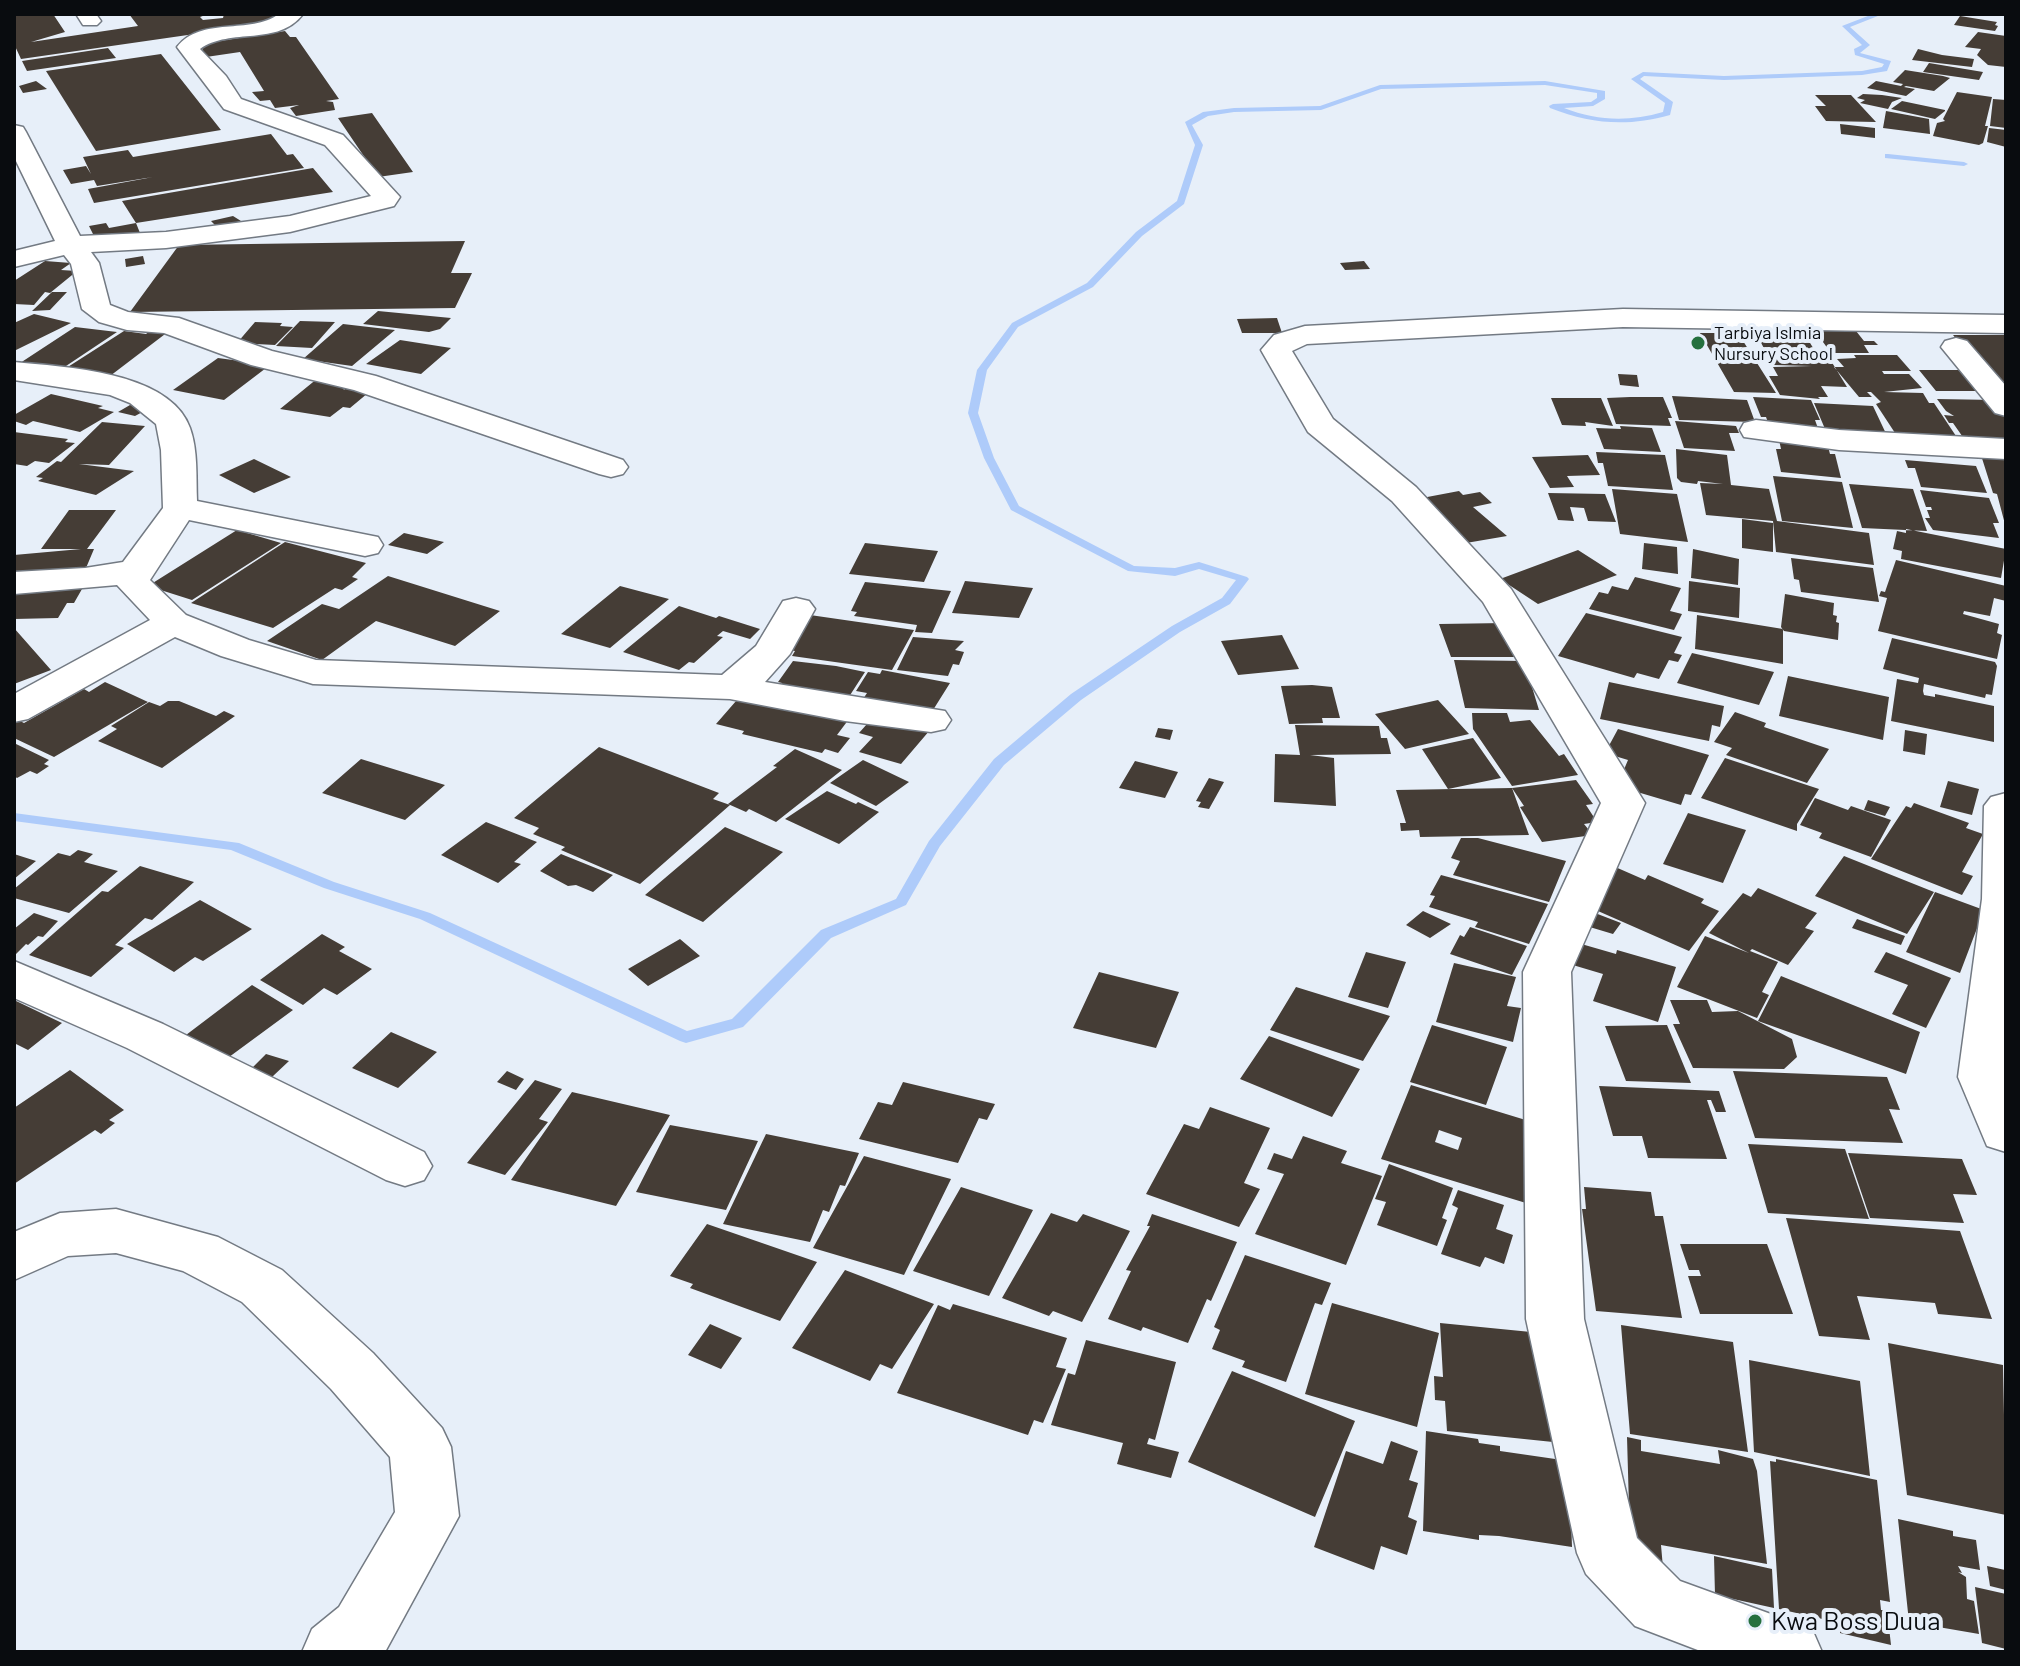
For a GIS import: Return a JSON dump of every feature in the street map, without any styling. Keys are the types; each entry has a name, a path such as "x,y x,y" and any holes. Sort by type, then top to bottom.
{"street":[{"path":"14,259 71,245 135,243 255,229 316,219 385,200 387,197 381,187 334,140 238,108 225,100 216,79 199,67 188,47 202,39 276,26 293,14"},
{"path":"14,132 71,245 85,263 97,309 109,316 168,324 262,358 365,383 611,467"},
{"path":"1788,1652 1658,1604 1609,1553 1555,1319 1547,972 1623,803 1498,597 1404,494 1320,425 1276,350 1285,341 1305,335 1623,318 2006,324"},
{"path":"1956,347 2006,406"},
{"path":"14,371 122,388 152,403 172,422 180,508 135,571 132,580 164,610 173,623 235,648 313,672 730,687 845,709 931,720"},
{"path":"1756,430 1839,440 2006,449"},
{"path":"180,508 365,545"},
{"path":"14,583 85,579 135,571"},
{"path":"730,687 751,676 767,661 796,609"},
{"path":"14,710 173,623"},
{"path":"2006,806 2005,899 1983,1077 2006,1132"},
{"path":"14,978 145,1036 405,1166"},
{"path":"14,1258 60,1235 116,1231 198,1253 262,1286 352,1371 420,1447 427,1516 362,1629 336,1652"}],"building":[{"path":"14,14 53,14 65,32 31,42 138,26 129,14 208,14 200,17 203,20 223,18 224,14 271,14 278,22 21,59 14,44"},
{"path":"1960,16 1997,22 1995,25 1998,26 1995,31 1954,25"},
{"path":"285,31 290,37 296,37 339,99 326,101 333,102 335,110 296,116 290,108 299,105 275,108 270,100 260,101 252,92 264,91 240,52 206,57 200,44"},
{"path":"1978,32 2006,36 2006,67 1988,65 1977,55 1981,49 1965,47"},
{"path":"108,48 116,58 27,71 22,61"},
{"path":"1918,49 1974,59 1972,67 1912,60"},
{"path":"161,54 221,130 96,151 46,71"},
{"path":"1929,63 1983,72 1979,80 1923,72"},
{"path":"1905,70 1950,78 1934,91 1906,86 1915,89 1906,96 1867,88 1876,81 1901,86 1903,84 1893,82"},
{"path":"36,81 47,89 23,93 19,86"},
{"path":"1957,92 1992,97 1985,126 1988,126 1983,143 1979,145 1933,136 1937,123 1945,121 1943,119"},
{"path":"1863,94 1902,98 1892,102 1888,109 1860,103 1865,100 1857,98"},
{"path":"1815,95 1851,95 1876,122 1826,121 1815,106 1826,106"},
{"path":"1993,99 2006,100 2006,128 1990,126"},
{"path":"1902,101 1945,111 1935,119 1891,109"},
{"path":"1886,111 1929,119 1930,134 1883,128"},
{"path":"372,113 413,172 378,177 338,118"},
{"path":"1840,124 1875,128 1875,138 1841,134"},
{"path":"1989,128 2006,130 2006,147 1987,142"},
{"path":"271,134 287,155 293,154 304,168 94,203 88,189 153,177 97,186 94,180 71,184 63,170 86,166 91,174 83,157 128,150 133,157"},
{"path":"313,168 333,192 136,223 122,201"},
{"path":"233,216 241,221 217,227 211,221"},
{"path":"106,223 109,228 136,223 142,238 95,238 89,226"},
{"path":"465,241 451,273 472,273 455,308 130,312 179,245"},
{"path":"143,256 145,264 126,267 125,259"},
{"path":"45,261 71,263 61,270 77,271 50,293 45,292 34,305 14,304 14,281"},
{"path":"1364,261 1370,269 1345,270 1340,263"},
{"path":"52,292 67,292 50,310 32,311"},
{"path":"378,311 451,318 440,329 429,332 363,324"},
{"path":"34,314 71,323 14,351 14,323"},
{"path":"1277,318 1282,333 1242,333 1237,319"},
{"path":"300,321 335,322 312,348 276,346"},
{"path":"255,322 282,323 280,326 293,327 275,345 237,343"},
{"path":"343,324 395,330 352,366 303,359"},
{"path":"1762,324 1799,325 1815,351 1811,351 1814,356 1828,356 1847,387 1821,386 1828,397 1818,397 1820,399 1780,395 1769,376 1778,376 1773,367 1812,366 1773,365 1759,339 1771,339"},
{"path":"75,327 117,332 57,372 14,367"},
{"path":"155,327 173,328 110,376 60,372 124,331 146,334"},
{"path":"1815,331 1856,331 1864,341 1874,341 1878,345 1864,345 1869,353 1831,353"},
{"path":"1700,333 1738,333 1776,393 1734,392"},
{"path":"1953,335 2005,335 2006,388 1997,388"},
{"path":"400,340 451,348 421,374 366,364"},
{"path":"1854,355 1897,355 1911,371 1882,371 1884,374 1909,374 1922,388 1884,392 1923,393 1929,403 1934,403 1956,436 1897,436 1876,404 1881,402 1871,392 1867,392 1872,397 1859,397 1834,367 1844,367 1837,359 1856,358"},
{"path":"218,358 270,365 224,400 173,390"},
{"path":"1919,370 1969,370 1987,391 1936,391"},
{"path":"1618,374 1637,375 1639,387 1620,385"},
{"path":"318,378 350,384 343,390 350,387 368,393 350,408 343,407 330,417 280,409"},
{"path":"51,394 103,406 98,408 114,412 80,432 33,421 26,425 14,421 14,415"},
{"path":"1672,396 1747,400 1755,422 1679,420"},
{"path":"1663,397 1672,418 1668,418 1671,426 1616,424 1607,398"},
{"path":"1753,397 1811,400 1820,420 1815,420 1820,434 1771,431"},
{"path":"1551,398 1601,398 1613,426 1585,422 1586,426 1562,425"},
{"path":"1937,399 1995,400 2006,421 2006,443 1967,443 1944,415 1954,416"},
{"path":"1814,403 1873,406 1889,440 1828,436"},
{"path":"130,405 148,409 135,416 118,412"},
{"path":"1675,421 1736,426 1739,433 1729,433 1735,451 1684,448"},
{"path":"102,422 145,426 109,465 79,464 134,471 96,495 38,481 43,478 36,477 57,461 61,462"},
{"path":"1620,426 1652,428 1661,452 1604,449 1596,428 1621,429"},
{"path":"14,432 68,439 65,442 75,443 49,463 14,464"},
{"path":"1778,435 1826,439 1830,454 1835,454 1841,478 1781,472 1776,449 1781,449"},
{"path":"1676,449 1727,455 1731,485 1769,489 1777,521 1869,533 1874,565 1776,552 1773,521 1706,515 1700,483 1723,484 1681,482 1677,478"},
{"path":"1596,452 1665,455 1673,490 1608,486 1603,463 1598,463"},
{"path":"1980,452 2006,454 2006,528 1997,494 1993,493"},
{"path":"1588,455 1600,475 1567,476 1574,487 1550,488 1532,457"},
{"path":"254,459 291,477 254,493 219,475"},
{"path":"1905,460 1976,466 1987,493 1921,487 1915,468 1908,468"},
{"path":"1773,476 1842,482 1853,528 1782,521"},
{"path":"1849,484 1913,489 1927,531 1862,528"},
{"path":"1612,489 1677,494 1688,542 1620,534"},
{"path":"1920,490 1989,498 1999,523 1993,523 1999,538 1933,530 1925,518 1930,518 1927,510 1932,510 1926,507"},
{"path":"1459,491 1463,495 1480,492 1492,503 1473,507 1507,536 1466,543 1422,498"},
{"path":"1548,493 1605,494 1616,522 1588,521 1584,508 1570,507 1574,521 1558,520"},
{"path":"69,510 116,510 87,549 94,549 86,568 14,579 14,555 81,549 41,549"},
{"path":"1742,519 1773,523 1773,552 1742,548"},
{"path":"1906,529 2006,549 2001,578 1901,559 1902,551 1893,549 1897,531 1906,533"},
{"path":"237,530 281,543 192,600 148,586"},
{"path":"404,533 444,542 427,554 388,545"},
{"path":"285,542 366,563 352,577 358,579 342,590 335,588 273,628 191,603"},
{"path":"865,543 938,551 924,582 849,574"},
{"path":"1644,543 1677,547 1678,574 1642,569"},
{"path":"1693,549 1739,559 1738,585 1691,578"},
{"path":"1578,550 1617,575 1538,604 1500,579"},
{"path":"1791,558 1873,568 1879,602 1801,592 1799,580 1794,579"},
{"path":"1896,560 2006,586 2006,601 1994,598 1990,616 1964,611 1963,614 1999,624 1997,633 2002,635 1997,659 1878,631 1887,598 1879,596 1881,591 1885,592"},
{"path":"388,576 500,611 455,646 376,621 322,660 267,641 322,604 339,609"},
{"path":"1635,577 1681,588 1670,611 1682,614 1674,630 1589,609 1599,592 1608,594 1612,586 1628,590"},
{"path":"965,581 1033,588 1019,618 952,613"},
{"path":"1689,581 1740,588 1739,618 1688,611"},
{"path":"86,582 74,603 67,603 58,618 14,619 14,584"},
{"path":"865,582 951,591 932,633 915,632 917,625 854,616 857,612 851,611"},
{"path":"620,586 669,599 610,648 561,634"},
{"path":"1785,594 1834,603 1833,615 1837,616 1836,622 1839,623 1838,640 1784,631 1781,627"},
{"path":"679,606 760,629 750,639 723,631 717,636 723,637 694,663 689,662 679,670 623,652"},
{"path":"1586,613 1682,637 1674,653 1682,655 1678,662 1669,660 1659,679 1637,673 1634,678 1558,656"},
{"path":"803,614 914,630 892,670 792,656 795,651 782,649"},
{"path":"1697,615 1783,629 1783,664 1695,649"},
{"path":"1505,623 1516,657 1451,657 1439,624"},
{"path":"14,628 51,670 14,684"},
{"path":"1282,635 1299,669 1238,675 1221,641"},
{"path":"913,637 964,641 955,650 964,652 959,665 953,664 948,676 897,670"},
{"path":"1892,638 1995,662 1992,695 1986,694 1985,698 1924,684 1923,691 1924,695 1935,697 1935,694 1994,706 1994,742 1891,721 1897,679 1918,683 1919,678 1883,669"},
{"path":"1692,653 1774,672 1759,705 1677,683"},
{"path":"1454,660 1524,661 1539,710 1465,708"},
{"path":"793,661 865,672 843,706 775,693 782,683 778,682"},
{"path":"882,670 950,683 928,718 857,708 867,693 856,691 868,672 880,674"},
{"path":"1788,676 1889,697 1883,740 1779,716"},
{"path":"105,682 148,702 54,757 14,738 14,718 24,723 84,689 89,692"},
{"path":"1609,682 1724,706 1720,727 1712,725 1709,741 1600,719"},
{"path":"1281,686 1332,687 1340,718 1322,718 1323,723 1289,724"},
{"path":"743,693 852,715 837,735 850,738 838,753 825,749 822,753 742,734 744,731 716,724"},
{"path":"1438,700 1469,734 1405,749 1375,714"},
{"path":"168,701 179,701 216,716 224,711 235,716 162,768 98,741 117,729 111,726 149,702 160,706"},
{"path":"1735,712 1766,723 1764,727 1829,749 1807,783 1726,755 1732,748 1714,742"},
{"path":"1472,713 1507,713 1510,722 1530,720 1559,756 1564,754 1578,775 1512,786 1473,729"},
{"path":"875,715 930,730 901,764 859,752 873,737 859,733"},
{"path":"1295,725 1379,726 1381,738 1387,738 1391,754 1310,755 1334,758 1336,806 1274,802 1275,754 1300,755"},
{"path":"1158,728 1173,730 1170,740 1155,737"},
{"path":"1618,729 1709,755 1691,795 1685,794 1681,805 1617,786 1628,760 1605,753"},
{"path":"1905,730 1927,734 1925,755 1903,751"},
{"path":"1473,738 1501,778 1448,789 1422,749"},
{"path":"14,743 49,760 44,764 49,766 37,774 30,771 17,778 14,776"},
{"path":"599,747 719,793 713,799 730,805 640,884 561,850 565,847 533,834 539,828 514,818"},
{"path":"795,749 842,770 776,822 749,809 746,812 728,804 777,767 773,766"},
{"path":"1725,758 1819,789 1797,824 1797,831 1701,798"},
{"path":"361,759 445,785 405,820 322,793"},
{"path":"863,760 909,782 876,806 830,783"},
{"path":"1135,761 1178,772 1165,798 1119,788"},
{"path":"1209,778 1224,782 1209,809 1198,807 1201,802 1196,801"},
{"path":"1576,780 1593,804 1586,805 1597,822 1584,824 1593,835 1542,842 1512,788"},
{"path":"1948,781 1979,789 1972,815 1940,807"},
{"path":"1512,788 1529,835 1420,837 1419,830 1401,831 1400,823 1406,823 1396,790"},
{"path":"827,791 879,812 839,844 785,819"},
{"path":"1815,798 1891,820 1871,857 1819,838 1822,833 1800,825"},
{"path":"1868,800 1890,807 1885,816 1864,810"},
{"path":"1914,803 1969,823 1966,828 1983,834 1962,872 1973,876 1962,895 1871,859 1906,806 1911,808"},
{"path":"1688,813 1746,830 1723,883 1663,864"},
{"path":"486,822 537,842 514,862 521,864 498,883 441,855"},
{"path":"725,827 783,852 703,922 645,895"},
{"path":"1461,838 1478,838 1566,861 1549,902 1453,875 1460,861 1451,858"},
{"path":"78,850 93,854 84,862 118,871 69,913 14,898 14,889 58,853 70,856"},
{"path":"14,854 36,861 14,879"},
{"path":"561,854 613,875 593,892 576,885 568,886 540,871"},
{"path":"1844,856 1934,892 1907,934 1815,896"},
{"path":"140,866 194,882 152,920 145,918 115,945 124,948 91,977 29,955 102,891 108,892"},
{"path":"1613,866 1645,880 1648,875 1704,899 1701,903 1719,911 1689,951 1582,904"},
{"path":"1441,875 1548,904 1529,944 1475,927 1478,922 1429,907 1435,896 1430,895"},
{"path":"1758,888 1817,913 1805,928 1814,931 1788,965 1752,949 1750,951 1778,962 1762,992 1769,995 1757,1018 1677,987 1705,936 1749,953 1709,933 1743,893 1751,897"},
{"path":"1935,892 1984,910 1960,973 1906,952"},
{"path":"200,900 252,929 203,961 195,957 174,972 127,944"},
{"path":"1582,908 1621,923 1613,934 1573,922"},
{"path":"1423,911 1451,924 1430,938 1406,925"},
{"path":"34,913 58,921 43,937 38,936 14,956 14,929"},
{"path":"1857,919 1905,936 1901,945 1852,928"},
{"path":"1470,927 1527,946 1512,975 1450,954 1460,935 1464,937"},
{"path":"322,934 345,947 339,951 372,969 337,995 324,988 303,1005 260,980"},
{"path":"680,939 700,956 648,986 628,969"},
{"path":"1564,939 1676,967 1658,1022 1593,1001 1603,974 1556,960"},
{"path":"1366,952 1406,962 1388,1008 1348,997"},
{"path":"1886,952 1951,978 1926,1028 1892,1014 1908,985 1874,972"},
{"path":"1454,963 1516,977 1507,1006 1521,1008 1513,1042 1436,1022"},
{"path":"1099,972 1179,992 1156,1048 1073,1028"},
{"path":"1781,976 1920,1032 1906,1074 1758,1021"},
{"path":"252,985 293,1010 225,1060 186,1035"},
{"path":"1296,987 1390,1016 1363,1061 1270,1030"},
{"path":"14,1000 62,1023 28,1050 14,1043"},
{"path":"1670,1000 1707,1000 1712,1012 1738,1011 1792,1039 1797,1057 1784,1069 1693,1068 1673,1024 1680,1024"},
{"path":"1432,1025 1507,1047 1486,1105 1410,1082"},
{"path":"1667,1025 1691,1083 1626,1081 1605,1026"},
{"path":"391,1032 437,1052 398,1088 352,1068"},
{"path":"1269,1036 1360,1069 1332,1117 1240,1079"},
{"path":"266,1054 289,1061 272,1077 251,1069"},
{"path":"70,1070 124,1110 109,1120 115,1123 101,1134 95,1130 14,1184 14,1108"},
{"path":"507,1071 524,1079 516,1090 497,1082"},
{"path":"1733,1071 1887,1077 1900,1110 1889,1109 1903,1143 1755,1138"},
{"path":"535,1080 562,1089 539,1119 548,1122 505,1175 467,1163"},
{"path":"903,1082 995,1104 987,1120 979,1118 958,1163 859,1139 878,1102 892,1105"},
{"path":"1411,1085 1542,1125 1526,1203 1381,1159","holes":["1439,1130 1462,1138 1458,1150 1435,1142"]},
{"path":"1599,1086 1719,1091 1726,1112 1716,1112 1711,1100 1707,1100 1727,1159 1648,1158 1642,1136 1613,1136"},
{"path":"572,1092 670,1115 616,1206 511,1180"},
{"path":"1210,1107 1270,1128 1244,1183 1260,1189 1239,1227 1146,1194 1184,1124 1199,1129"},
{"path":"670,1125 758,1141 726,1210 636,1192"},
{"path":"766,1134 859,1153 845,1186 840,1185 829,1212 823,1210 810,1242 723,1224"},
{"path":"1303,1136 1347,1151 1341,1163 1382,1176 1346,1265 1255,1234 1284,1174 1267,1169 1274,1153 1292,1159"},
{"path":"1748,1144 1845,1149 1869,1219 1768,1213"},
{"path":"1848,1153 1962,1159 1977,1195 1953,1194 1964,1223 1870,1218"},
{"path":"864,1156 951,1179 904,1275 813,1248"},
{"path":"1389,1164 1453,1188 1442,1218 1447,1220 1437,1246 1377,1225 1386,1202 1375,1199"},
{"path":"961,1187 1033,1210 989,1296 913,1271"},
{"path":"1584,1187 1651,1192 1655,1216 1663,1216 1682,1318 1596,1311 1582,1209 1586,1209"},
{"path":"1458,1190 1504,1205 1496,1229 1513,1235 1504,1264 1485,1257 1480,1267 1441,1254 1458,1208 1452,1205"},
{"path":"1051,1213 1077,1222 1083,1214 1130,1231 1082,1322 1053,1311 1049,1316 1002,1298"},
{"path":"1152,1214 1237,1242 1188,1343 1108,1319 1131,1271 1126,1270 1150,1226 1147,1226"},
{"path":"1786,1218 1960,1231 1992,1319 1938,1314 1935,1303 1857,1296 1870,1340 1819,1336"},
{"path":"707,1224 817,1262 780,1321 690,1288 693,1284 670,1276"},
{"path":"1680,1244 1767,1244 1793,1314 1700,1314 1688,1276 1701,1276 1699,1270 1689,1270"},
{"path":"1245,1255 1331,1283 1322,1305 1315,1303 1286,1382 1242,1367 1245,1361 1212,1349 1220,1330 1214,1327"},
{"path":"845,1270 934,1304 892,1369 880,1364 870,1381 792,1348"},
{"path":"1332,1303 1439,1333 1417,1427 1305,1394"},
{"path":"953,1304 1067,1338 1056,1367 1066,1369 1043,1423 1034,1420 1028,1435 897,1393 938,1305 950,1310"},
{"path":"1440,1323 1541,1333 1553,1442 1447,1431 1445,1401 1435,1400 1434,1376 1443,1377"},
{"path":"710,1324 742,1338 721,1369 688,1355"},
{"path":"1621,1325 1733,1342 1748,1452 1630,1434"},
{"path":"1086,1340 1176,1362 1155,1440 1149,1438 1147,1444 1179,1452 1171,1478 1117,1464 1123,1443 1051,1425 1068,1373 1075,1375"},
{"path":"1888,1343 2003,1365 2006,1515 1907,1495"},
{"path":"1749,1360 1860,1381 1870,1476 1754,1452"},
{"path":"1232,1371 1355,1421 1315,1517 1188,1462"},
{"path":"1426,1431 1478,1439 1479,1443 1500,1446 1500,1451 1569,1461 1572,1547 1499,1536 1479,1535 1479,1540 1423,1531"},
{"path":"1627,1437 1641,1440 1641,1451 1720,1464 1718,1450 1753,1459 1767,1564 1661,1545 1663,1568 1630,1542"},
{"path":"1391,1441 1418,1451 1409,1480 1418,1483 1408,1517 1417,1521 1407,1555 1381,1546 1374,1570 1314,1547 1346,1451 1383,1464"},
{"path":"1776,1459 1877,1480 1890,1602 1880,1600 1881,1610 1887,1610 1891,1645 1840,1633 1840,1623 1779,1609 1770,1461 1776,1462"},
{"path":"1898,1519 1953,1531 1953,1536 1976,1540 1980,1570 1958,1566 1962,1573 1958,1572 1966,1577 1967,1599 1974,1601 1979,1634 1909,1622"},
{"path":"1714,1556 1772,1569 1774,1608 1715,1595"},
{"path":"1987,1566 2005,1570 2006,1590 1990,1586"},
{"path":"1975,1587 2006,1594 2006,1649 1982,1643"}],"waterway":[{"path":"14,817 234,846 329,885 425,916 686,1037 737,1023 826,934 901,902 934,844 999,762 1076,697 1176,629 1226,601 1243,579 1199,565 1175,572 1132,569 1015,508 989,458 973,413 982,370 1015,325 1090,285 1139,234 1181,202 1199,145 1188,124 1206,114 1234,110 1321,108 1380,87 1545,83 1601,91 1601,99 1593,104 1553,106 1596,119 1638,120 1667,113 1669,102 1635,79 1643,74 1724,78 1862,73 1884,69 1888,63 1857,54 1856,50 1867,45 1845,26 1880,14"},
{"path":"1888,156 1964,164"}],"place":[{"name":"Tarbiya Islmia Nursury School","path":"1698,343"},
{"name":"Kwa Boss Duua","path":"1755,1621"}]}
